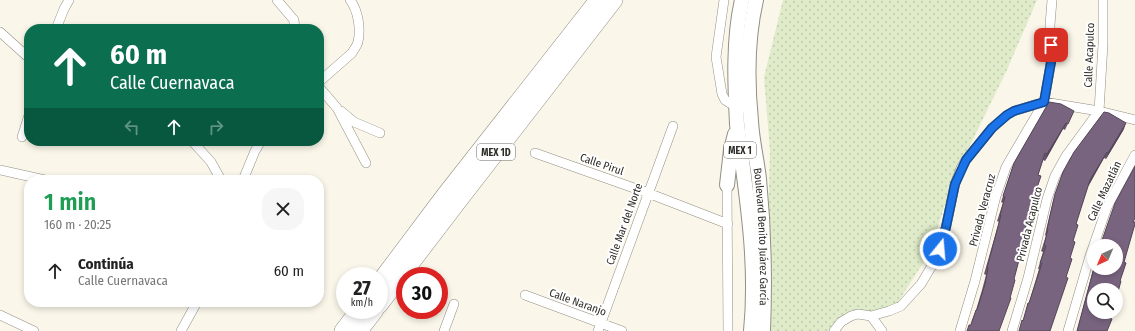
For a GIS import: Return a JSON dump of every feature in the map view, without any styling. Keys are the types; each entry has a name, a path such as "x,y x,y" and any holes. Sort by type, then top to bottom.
{"highway":[{"name":"MEX 1D","path":"388,271 450,189 598,0"},
{"name":"MEX 1D","path":"388,293 614,0"},
{"path":"343,331 352,319"},
{"path":"359,331 368,319"}],"main road":[{"name":"Boulevard Benito Juárez García","path":"742,0 747,15 750,47 748,83 751,123 764,233 765,285 763,331"},
{"name":"Boulevard Benito Juárez García","path":"751,331 753,286 752,243 737,124 735,68 747,15 756,0"},
{"path":"727,185 731,150 737,124"}],"street":[{"path":"58,24 69,0"},
{"path":"277,0 294,20 294,24"},
{"path":"324,78 352,53 356,47 358,41 359,24 350,0"},
{"path":"724,0 716,57 722,94 725,100 736,107"},
{"path":"1044,102 1051,62 1050,25 1052,0"},
{"name":"Calle Acapulco","path":"1099,111 1103,44 1102,0"},
{"path":"0,32 24,54"},
{"path":"324,93 337,108 354,122 380,133"},
{"path":"834,331 841,322 851,316 858,314 871,316 901,306 921,284 940,249 955,184 966,160 992,128 1007,115 1014,111 1044,102 1099,111 1135,120"},
{"name":"Privada Veracruz","path":"960,331 975,280 996,196 1006,167 1044,102"},
{"path":"337,108 366,163"},
{"name":"Privada Acapulco","path":"1012,331 1028,278 1047,199 1055,176 1066,156 1099,111"},
{"name":"Calle Mar del Norte","path":"600,327 673,126"},
{"path":"22,137 24,130"},
{"path":"197,146 211,162 218,175"},
{"path":"244,175 258,146"},
{"name":"Calle Pirul","path":"535,153 648,193 728,224"},
{"name":"Calle Mazatlán","path":"1068,331 1100,225 1107,207 1135,155"},
{"path":"0,170 24,175"},
{"path":"727,185 728,331"},
{"name":"Calle Naranjo","path":"525,295 600,327 622,331"},
{"path":"444,331 454,304"},
{"path":"181,331 194,307"},
{"path":"0,315 34,331"},
{"path":"871,316 882,331"}],"green space":[{"path":"783,0 1037,0 1006,72 952,182 930,252 898,302 876,319 854,314 840,331 769,331 766,295 770,151 764,77"}],"building":[{"path":"1049,102 1061,104 1074,111 1068,124 1066,123 1047,154 1045,153 1038,175 1041,176 1029,211 1031,211 1025,229 1027,230 1014,279 1011,298 999,331 967,331 977,310 985,284 987,268 1005,197 1003,196 1014,163"},
{"path":"1104,112 1109,113 1126,123 1090,180 1076,224 1078,225 1073,241 1075,242 1070,258 1072,259 1066,277 1068,278 1050,331 1019,331 1042,263 1040,263 1046,246 1044,245 1055,194 1063,172 1074,152"},
{"path":"1135,166 1135,218 1133,222 1135,222 1135,224 1124,262 1126,263 1123,272 1123,239 1102,239 1115,203"},
{"path":"1092,275 1122,275 1120,283 1090,283"},
{"path":"1087,294 1087,319 1112,319 1107,331 1077,331"}],"route":[{"path":"940,249 952,203 955,184 961,168 966,160 1001,119 1014,111 1044,102 1051,62 1051,45"}]}
